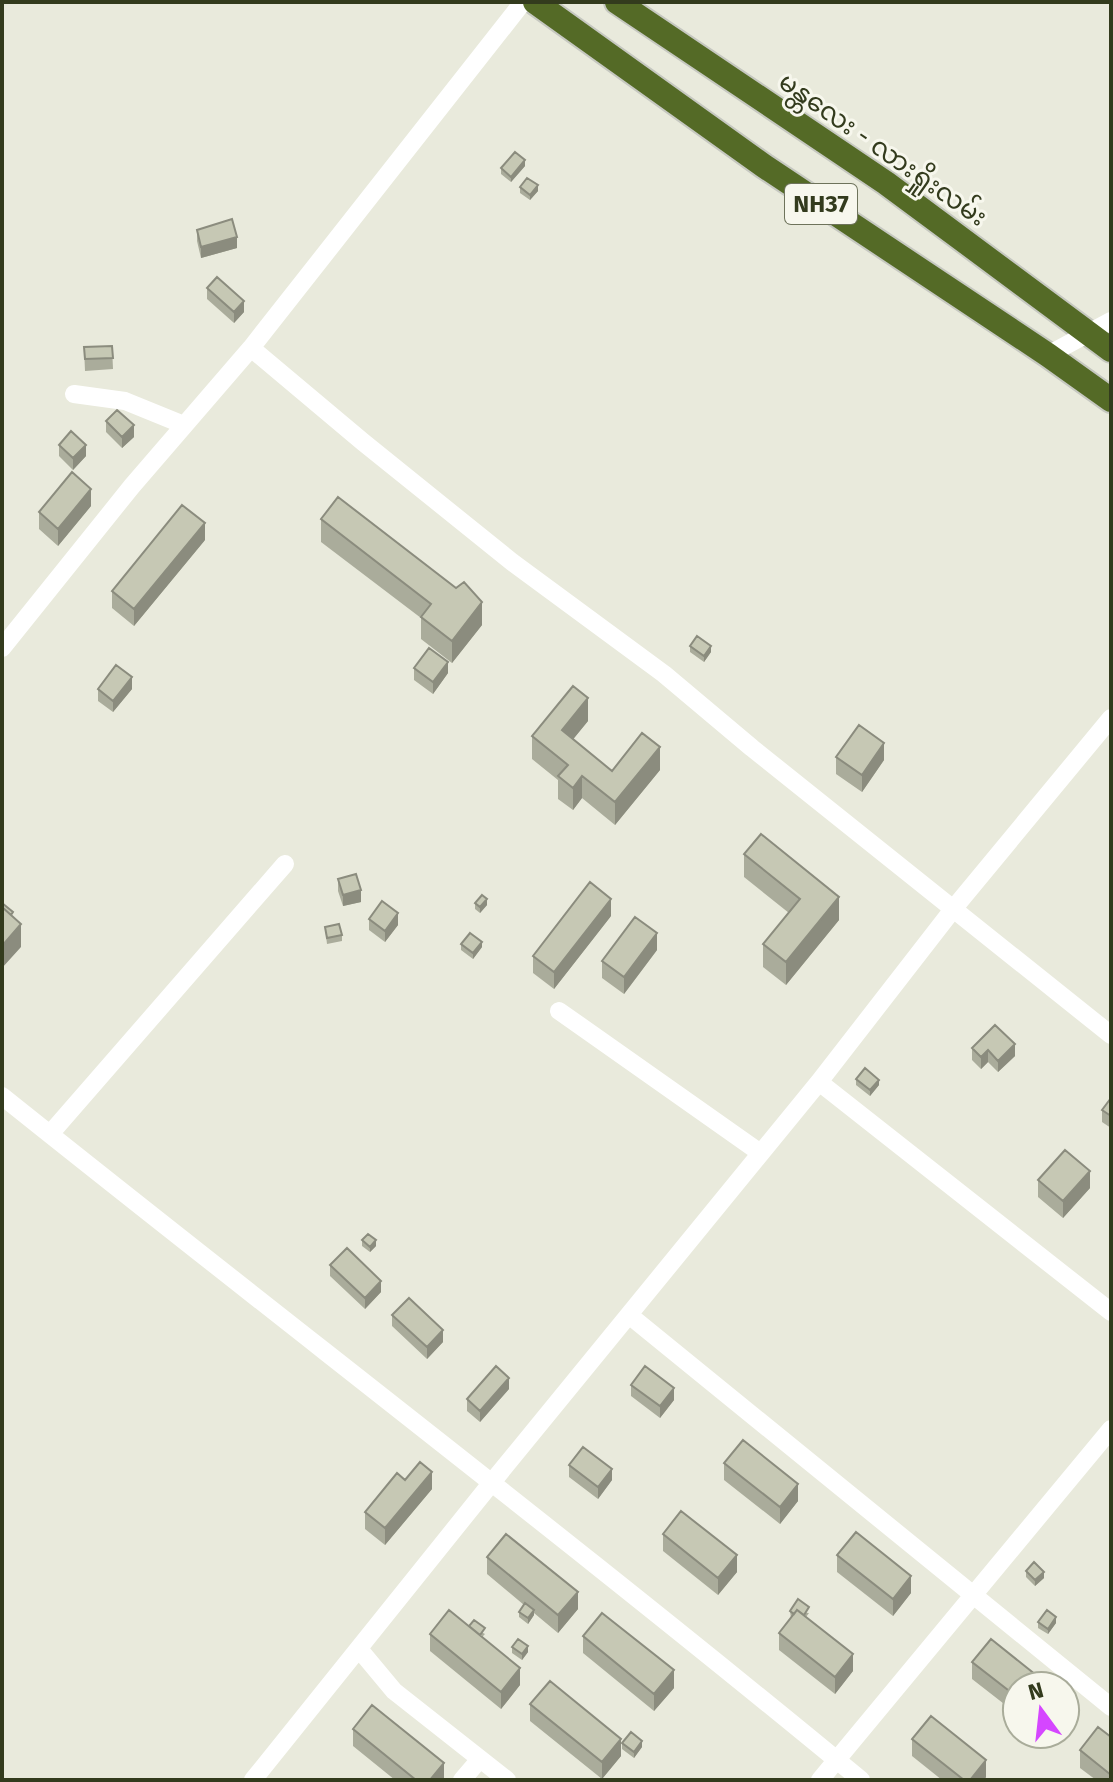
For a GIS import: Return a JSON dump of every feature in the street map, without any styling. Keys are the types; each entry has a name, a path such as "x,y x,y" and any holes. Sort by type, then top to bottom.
{"highway":[{"name":"NH37","path":"535,2 764,166 1111,400"},
{"name":"မန္တလေး - လားရှိုးလမ်း","path":"617,2 1100,327 1111,350"}],"street":[{"path":"3,643 251,348 523,2"},
{"path":"1048,355 1100,327"},
{"path":"251,348 512,562 664,674 1111,1035"},
{"path":"74,394 125,401 184,425"},
{"path":"253,1780 759,1152 819,1082 954,908 1111,718"},
{"path":"50,1134 285,864"},
{"path":"559,1011 759,1152"},
{"path":"819,1082 1111,1312"},
{"path":"2,1096 493,1481 861,1780"},
{"path":"629,1315 1111,1707"},
{"path":"820,1780 1111,1429"},
{"path":"359,1649 394,1691 507,1780"},
{"path":"462,1780 480,1759"}],"building":[{"path":"515,152 525,160 511,177 501,168"},
{"path":"527,178 538,185 530,195 520,187"},
{"path":"232,219 237,237 201,247 197,230"},
{"path":"217,277 244,301 234,312 207,288"},
{"path":"112,346 113,358 85,359 84,347"},
{"path":"117,410 134,425 122,437 106,421"},
{"path":"71,431 86,445 73,458 59,445"},
{"path":"72,472 91,489 58,529 39,512"},
{"path":"338,497 456,588 464,582 482,602 452,641 421,617 431,604 321,519"},
{"path":"182,505 205,523 134,609 112,591"},
{"path":"697,636 711,646 704,656 690,646"},
{"path":"429,648 448,662 433,682 414,668"},
{"path":"116,665 132,677 113,701 98,689"},
{"path":"573,686 588,698 562,730 612,771 642,733 660,747 615,802 582,776 573,788 558,776 568,765 532,736"},
{"path":"859,725 884,743 862,775 836,757"},
{"path":"761,834 839,897 786,962 763,944 800,899 744,854"},
{"path":"356,874 361,890 343,895 338,879"},
{"path":"590,882 611,899 554,972 533,956"},
{"path":"482,895 487,899 480,907 475,903"},
{"path":"382,901 398,913 385,931 369,919"},
{"path":"2,903 13,912 11,915 2,907"},
{"path":"2,907 21,924 2,946"},
{"path":"635,917 657,933 624,977 602,961"},
{"path":"339,924 342,935 327,938 325,927"},
{"path":"470,933 482,942 473,953 461,944"},
{"path":"995,1025 1015,1044 998,1061 988,1050 981,1057 972,1048"},
{"path":"865,1068 879,1080 870,1090 856,1079"},
{"path":"1111,1098 1111,1116 1102,1110"},
{"path":"1065,1150 1090,1171 1063,1201 1038,1180"},
{"path":"368,1234 376,1240 370,1247 362,1240"},
{"path":"347,1248 381,1281 365,1298 330,1265"},
{"path":"409,1298 443,1330 427,1347 392,1315"},
{"path":"496,1366 509,1378 480,1411 467,1399"},
{"path":"645,1366 674,1388 660,1406 631,1385"},
{"path":"743,1440 798,1484 780,1507 724,1463"},
{"path":"583,1447 612,1469 598,1487 569,1465"},
{"path":"420,1462 432,1472 385,1528 365,1512 397,1473 405,1480"},
{"path":"681,1511 737,1555 718,1578 663,1534"},
{"path":"856,1532 911,1576 893,1599 837,1555"},
{"path":"506,1534 578,1592 558,1615 487,1557"},
{"path":"1034,1562 1044,1572 1035,1580 1026,1571"},
{"path":"798,1599 809,1607 804,1615 797,1610 794,1614 790,1611"},
{"path":"525,1603 534,1610 528,1618 519,1612"},
{"path":"449,1610 520,1668 501,1692 430,1634"},
{"path":"797,1610 853,1654 835,1677 779,1633"},
{"path":"1047,1610 1056,1617 1048,1629 1038,1622"},
{"path":"602,1613 674,1670 654,1694 583,1636"},
{"path":"474,1620 485,1628 480,1635 469,1626"},
{"path":"518,1639 528,1646 522,1654 512,1647"},
{"path":"991,1639 1030,1670 1001,1670 1001,1685 972,1662"},
{"path":"550,1681 621,1739 602,1762 530,1704"},
{"path":"372,1705 444,1763 430,1780 416,1780 353,1729"},
{"path":"931,1716 986,1760 970,1780 964,1780 912,1739"},
{"path":"1098,1727 1111,1737 1111,1775 1080,1750"},
{"path":"631,1732 642,1741 634,1752 622,1743"}]}
